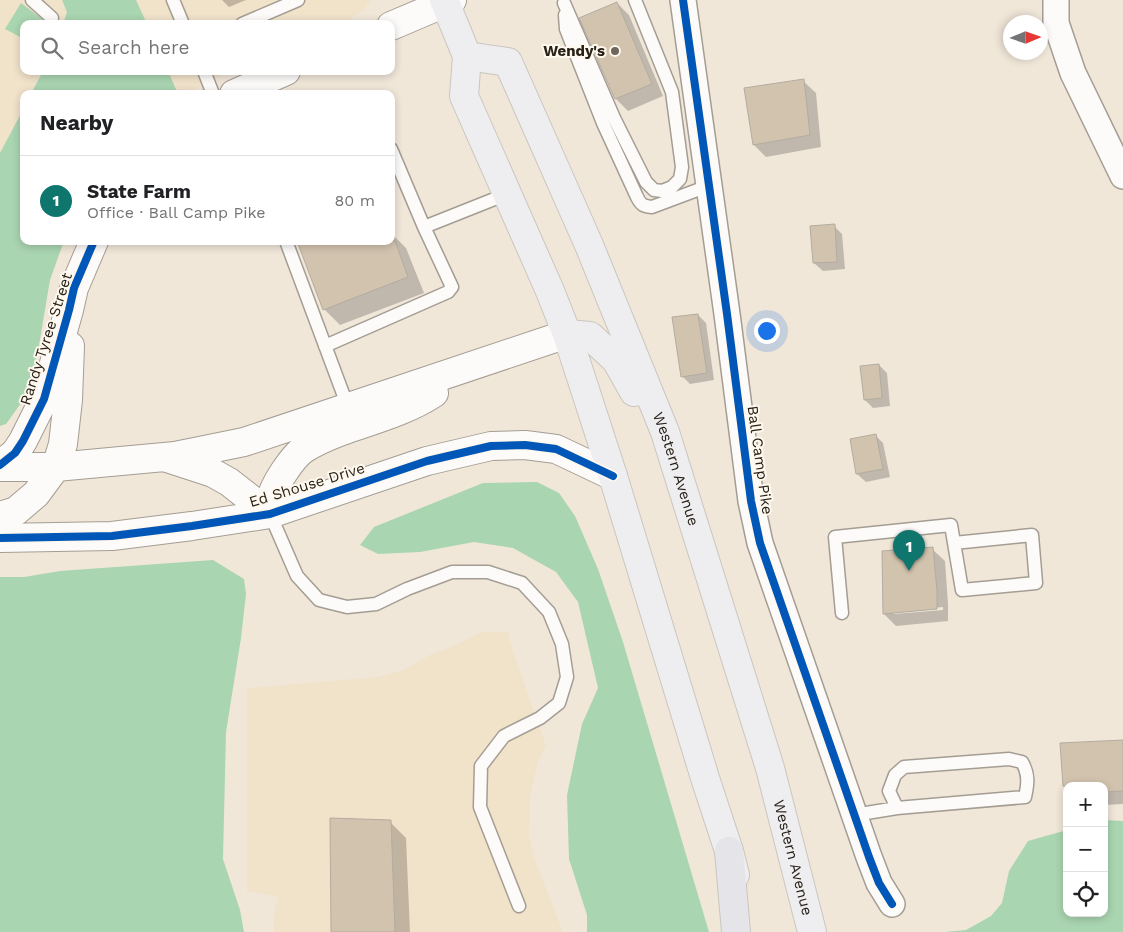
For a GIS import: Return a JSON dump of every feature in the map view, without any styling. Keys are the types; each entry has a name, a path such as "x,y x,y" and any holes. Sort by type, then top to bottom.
{"highway":[{"path":"729,851 736,932"}],"main road":[{"path":"447,1 467,56 464,96 567,334 729,851 749,932"},
{"name":"Western Avenue","path":"467,56 508,62 589,245 665,432 770,768 812,932"},
{"path":"567,334 590,336 616,360 636,397 665,432"}],"street":[{"name":"Ball Camp Pike","path":"683,0 751,501 760,544 854,815 879,883 892,904"},
{"path":"1056,0 1056,22 1073,74 1123,176"},
{"path":"395,24 447,1"},
{"path":"243,90 277,75"},
{"name":"Randy Tyree Street","path":"0,466 15,453 23,441 44,398 74,288 92,245"},
{"name":"Randy Tyree Street","path":"0,516 16,512 36,494 56,467 63,444 68,400 69,310"},
{"path":"0,466 56,467 175,456 244,442 567,334"},
{"path":"270,514 271,498 279,481 292,460 303,449 323,438 399,411 427,398 474,365"},
{"name":"Ed Shouse Drive","path":"0,538 112,536 270,514 427,461 490,446 525,445 556,449 613,476"},
{"path":"162,457 212,472 229,482 270,514"}],"lane":[{"path":"32,0 52,18"},
{"path":"172,0 181,20"},
{"path":"251,20 298,0"},
{"path":"564,2 614,118 646,182 654,190 662,192 672,188 680,179 682,167 672,92 635,0"},
{"path":"564,2 566,29 603,123 641,204 652,207 708,186"},
{"path":"206,75 212,90"},
{"path":"325,346 448,292 452,287 395,158"},
{"path":"424,227 507,194"},
{"path":"287,245 348,407"},
{"path":"270,514 297,576 319,600 347,607 376,604 407,589 452,572 488,572 522,583 550,612 562,644 567,677 559,703 540,718 504,736 481,766 480,807 519,906"},
{"path":"842,613 835,538 951,525 954,543 962,590 1036,583 1032,535 954,543"},
{"path":"854,815 897,808 1025,797 1027,772 1022,762 1009,759 904,767 895,774 889,791 897,808"}],"shaded area":[{"path":"0,0 371,0 363,11 348,20 20,20 20,75 222,75 194,90 20,90 20,245 23,245 0,416"},
{"path":"482,632 508,632 546,746 538,761 530,797 529,836 536,863 563,932 274,932 274,914 278,897 247,891 247,688 378,677 403,670 430,655"}],"green space":[{"path":"62,0 136,0 145,20 64,20 67,12"},
{"path":"21,3 44,20 20,20 20,37 5,29"},
{"path":"41,75 170,75 176,90 33,90"},
{"path":"20,116 20,245 63,245 50,280 34,375 24,399 6,424 0,426 0,153"},
{"path":"537,482 559,493 575,516 598,569 623,642 709,932 587,932 587,915 569,859 567,795 582,724 598,688 578,602 556,572 513,548 474,542 420,552 378,554 360,545 374,527 483,483"},
{"path":"213,560 244,579 246,594 226,732 223,859 240,910 244,932 0,932 0,577 24,577 60,571"},
{"path":"1108,820 1123,821 1123,932 945,932 966,930 991,916 1002,903 1009,871 1028,841 1063,831 1063,917 1108,917"}],"building":[{"name":"Wendy's","path":"617,2 652,84 615,99 579,18"},
{"path":"804,79 810,135 753,145 744,88"},
{"path":"835,224 837,262 813,263 810,226"},
{"path":"395,241 408,277 323,310 299,245 395,245"},
{"path":"698,314 707,373 681,377 672,317"},
{"path":"879,364 882,398 864,400 860,366"},
{"path":"876,434 883,469 856,474 850,439"},
{"path":"933,547 937,609 883,614 882,551"},
{"path":"1123,740 1123,791 1108,792 1108,782 1063,782 1063,786 1060,743"},
{"path":"330,818 391,820 395,932 331,932"}],"cycle path":[{"path":"683,0 751,501 760,543 869,857 879,883 892,904"},
{"path":"0,465 15,453 44,399 74,288 92,245"},
{"path":"0,538 112,536 270,514 427,461 491,446 525,445 556,449 613,476"}],"place":[{"name":"Wendy's","path":"615,51"},
{"name":"State Farm","path":"909,571"}]}
